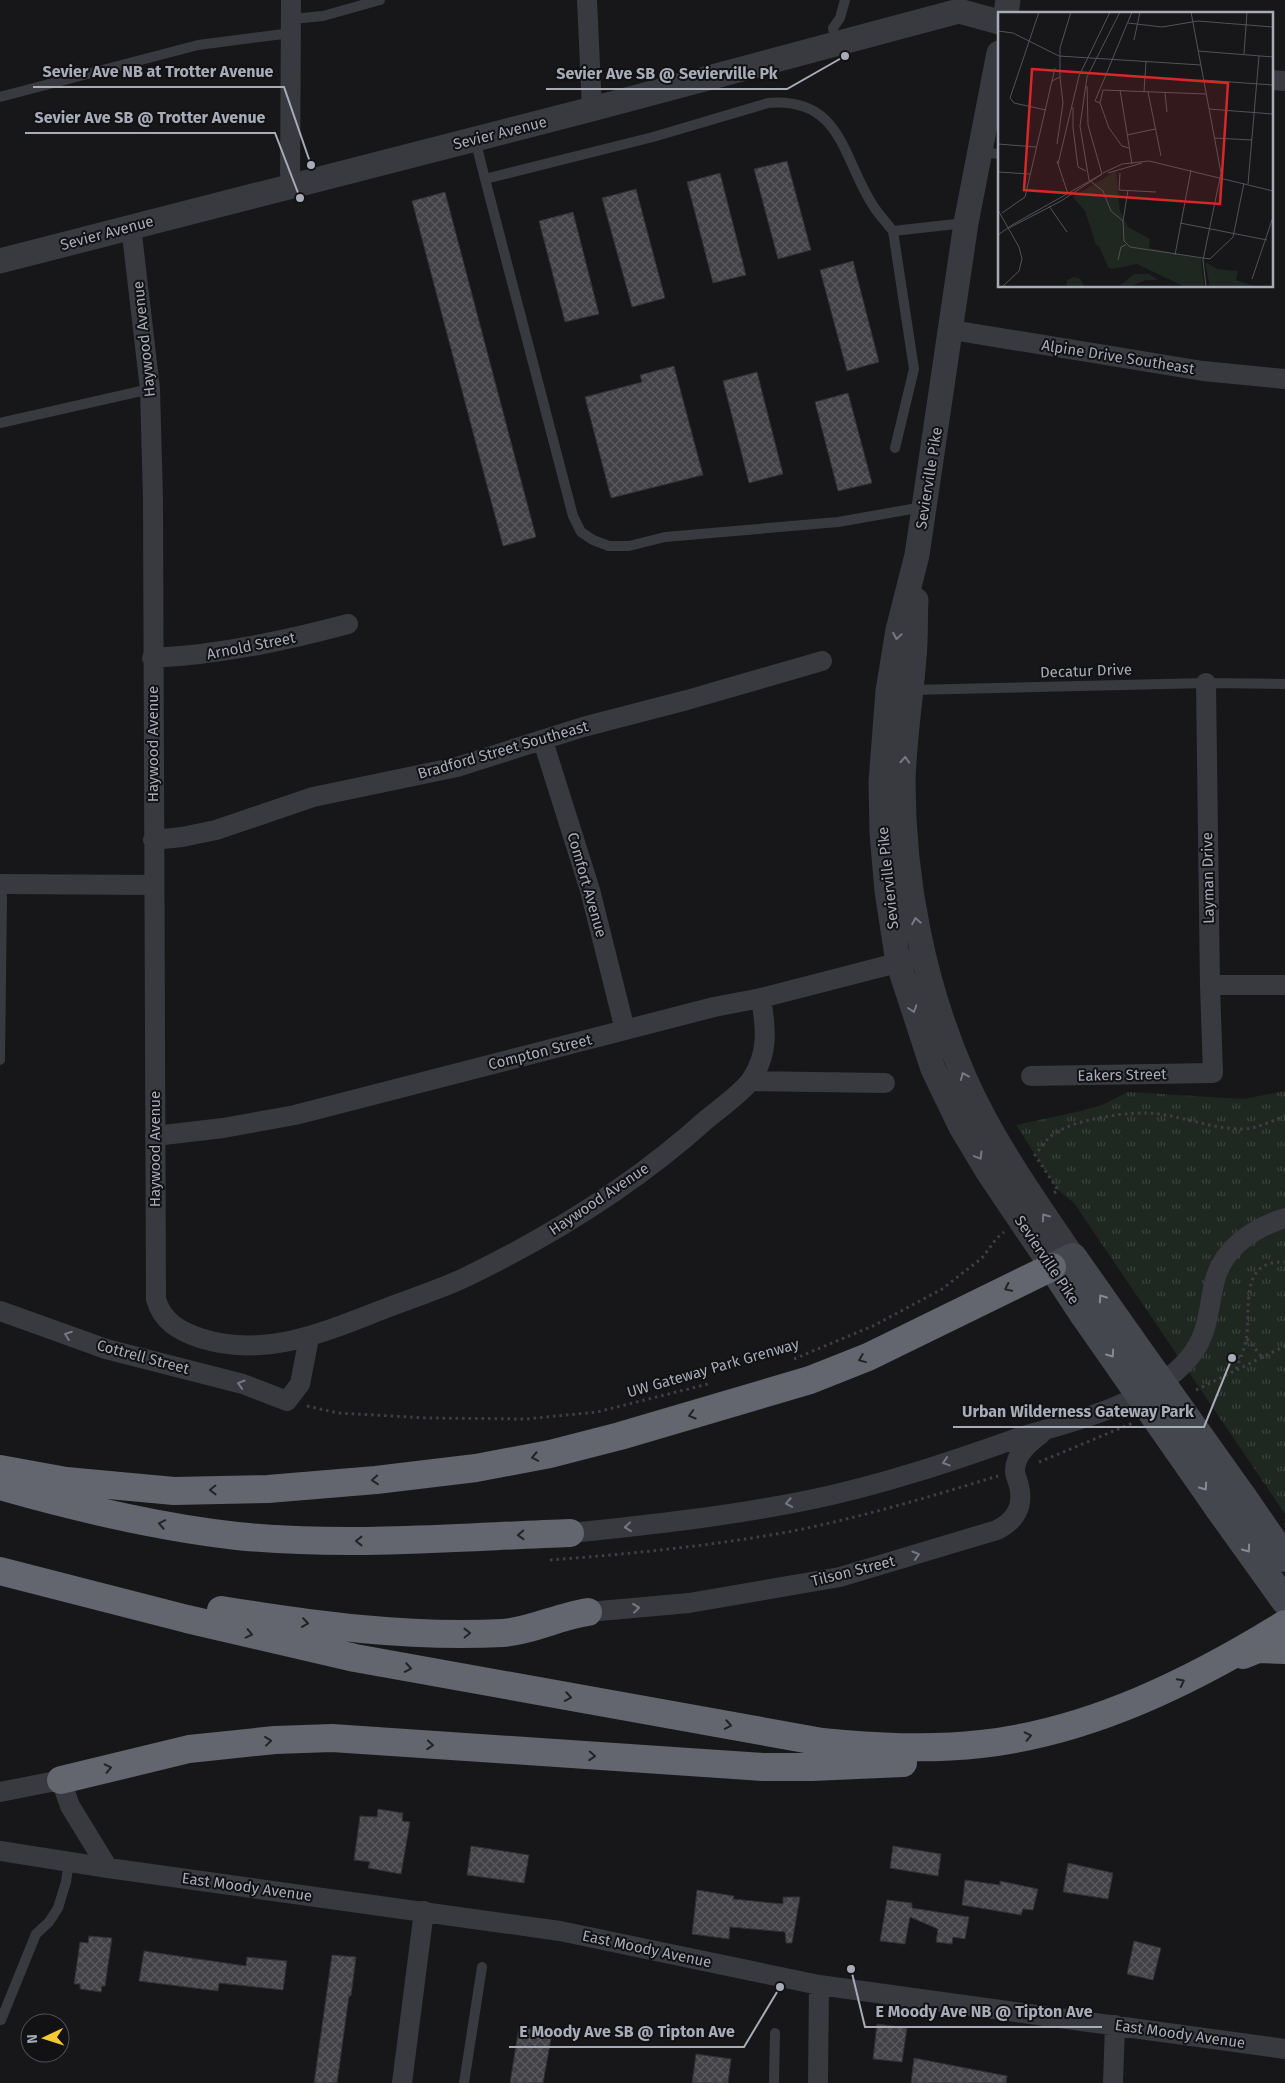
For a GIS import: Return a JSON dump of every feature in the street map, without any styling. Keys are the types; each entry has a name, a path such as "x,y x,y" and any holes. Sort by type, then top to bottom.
{"highway":[{"path":"0,1469 75,1482 174,1491 268,1489 376,1480 476,1468 550,1454 620,1436 810,1380 868,1357 1063,1262"},
{"path":"0,1486 113,1514 180,1528 237,1536 374,1541 570,1533"},
{"path":"0,1572 355,1658 822,1742 885,1748 980,1744"},
{"path":"32,1580 309,1624 347,1628 455,1633 504,1632 524,1629 566,1615 588,1612"},
{"path":"61,1780 189,1749 284,1739 332,1738 706,1764 812,1767 926,1761 980,1744 1061,1728 1103,1715 1177,1685 1285,1624"},
{"path":"1212,1666 1258,1650 1285,1650"}],"main road":[{"name":"Sevierville Pike","path":"1063,1262 1083,1314 1219,1510 1285,1601"},
{"name":"Sevierville Pike","path":"1063,1262 1130,1338 1285,1558"}],"street":[{"path":"587,0 592,109"},
{"path":"933,18 961,0"},
{"name":"Sevier Avenue","path":"0,262 131,226 592,109 959,11 998,22"},
{"path":"290,186 291,17"},
{"name":"Sevierville Pike","path":"998,63 989,153 966,223 918,555 898,630 904,829 910,886 924,956 938,1008 965,1079 995,1137 1029,1213"},
{"path":"1272,80 1285,81"},
{"name":"Haywood Avenue","path":"131,226 150,389 153,500 152,658 156,1299 165,1318 187,1334 210,1341 236,1345 257,1345 309,1338 462,1279 565,1224 682,1142 750,1081 763,1053 766,1032 761,998"},
{"name":"Alpine Drive Southeast","path":"952,330 1203,371 1285,379"},
{"name":"Arnold Street","path":"152,658 195,656 303,636 348,624"},
{"name":"Bradford Street Southeast","path":"153,840 182,837 216,830 313,797 457,767 583,727 687,700 822,661"},
{"name":"Layman Drive","path":"1206,683 1213,1073"},
{"name":"Sevierville Pike","path":"900,691 881,782 882,833 887,891 898,962 933,1069 961,1127 1029,1213 1063,1262"},
{"name":"Comfort Avenue","path":"543,741 590,890 625,1030"},
{"path":"0,884 153,885"},
{"name":"Compton Street","path":"155,1136 213,1130 295,1115 714,1007 761,998 924,956"},
{"path":"1210,985 1285,985"},
{"name":"Eakers Street","path":"1031,1076 1213,1073"},
{"path":"750,1081 885,1083"},
{"path":"570,1533 714,1516 811,1499 896,1478 1023,1436 1043,1433 1128,1400 1154,1387 1175,1372 1189,1359 1200,1344 1208,1324 1217,1272 1228,1252 1240,1240 1285,1218"},
{"name":"Cottrell Street","path":"0,1311 106,1349 243,1384 287,1401"},
{"path":"287,1401 300,1384 309,1338"},
{"path":"976,1453 1003,1461 1015,1471 1023,1450 1043,1433"},
{"name":"Tilson Street","path":"588,1612 689,1603 840,1577 997,1530 1012,1521 1019,1509 1020,1489 1015,1471"},
{"path":"0,1792 61,1780 70,1806 108,1868"},
{"name":"East Moody Avenue","path":"0,1851 108,1868 560,1931 819,1985 1285,2050"},
{"path":"402,2083 424,1911"},
{"path":"818,2083 819,1985"},
{"path":"1113,2083 1115,2025"}],"lane":[{"path":"0,98 198,45 291,17 323,16 380,0"},
{"path":"836,43 833,28 840,18 845,0"},
{"path":"485,179 653,137 768,103 782,102 813,110 827,120 840,136 874,207 894,231 914,369 895,448"},
{"path":"475,139 572,516 581,532 593,540 609,546 629,546 666,537 838,522 925,507"},
{"path":"894,231 966,223"},
{"path":"0,423 150,389"},
{"name":"Decatur Drive","path":"900,691 1206,683 1285,684"},
{"path":"0,892 2,896 0,1060"},
{"path":"2,2020 36,1934 49,1922 58,1908 66,1882 69,1862"},
{"path":"464,2083 482,1967"},
{"path":"774,2083 775,2033"}],"path":[{"name":"UW Gateway Park Grenway","path":"790,1360 875,1325 942,1289 982,1258 996,1239 1058,1190 1035,1155 1051,1136 1084,1121 1119,1114 1158,1113 1200,1124 1242,1129 1262,1125 1285,1116"},
{"path":"1236,1369 1246,1339 1248,1297 1253,1278 1256,1272 1268,1264 1285,1262"},
{"path":"1246,1339 1262,1357"},
{"name":"UW Gateway Park Grenway","path":"287,1401 338,1413 427,1418 526,1420 597,1412 710,1383"}],"green space":[{"path":"1285,1091 1285,1514 1074,1203 1058,1190 1016,1125 1102,1105 1128,1092 1244,1099"}],"building":[{"path":"787,161 811,250 778,259 754,169"},
{"path":"720,173 746,275 713,283 687,182"},
{"path":"636,189 665,298 632,307 602,198"},
{"path":"445,192 536,537 503,546 412,201"},
{"path":"573,212 599,314 565,322 539,221"},
{"path":"853,261 879,362 847,371 820,270"},
{"path":"674,366 703,475 611,498 585,397 642,382 640,375"},
{"path":"757,372 783,474 749,483 723,381"},
{"path":"848,393 872,483 838,491 815,402"},
{"path":"378,1809 403,1813 402,1821 410,1822 401,1874 368,1868 370,1862 354,1860 360,1816 377,1817"},
{"path":"471,1846 529,1855 524,1883 467,1875"},
{"path":"893,1846 941,1854 938,1876 890,1868"},
{"path":"1068,1863 1113,1873 1108,1899 1063,1892"},
{"path":"965,1880 1000,1885 1000,1881 1038,1889 1033,1910 1023,1909 1021,1915 962,1905"},
{"path":"697,1890 734,1896 733,1899 783,1904 783,1897 800,1897 792,1943 786,1943 785,1932 730,1927 729,1939 692,1934"},
{"path":"887,1900 912,1903 912,1908 969,1917 965,1939 953,1937 952,1944 936,1942 938,1929 910,1917 905,1944 880,1941"},
{"path":"89,1936 112,1938 105,1986 102,1986 101,1992 80,1989 80,1984 74,1984 80,1942 88,1943"},
{"path":"1134,1941 1161,1948 1153,1980 1127,1974"},
{"path":"144,1951 246,1966 247,1957 287,1961 283,1990 219,1983 218,1991 139,1981"},
{"path":"332,1955 356,1957 351,1996 349,1996 337,2083 314,2083"},
{"path":"877,2024 907,2028 902,2062 873,2059"},
{"path":"519,2027 552,2033 543,2083 510,2083"},
{"path":"696,2054 731,2059 728,2083 692,2083"},
{"path":"914,2058 1007,2076 1006,2083 911,2083"}],"place":[{"name":"Sevier Ave SB @ Sevierville Pk","path":"845,56"},
{"name":"Sevier Ave NB at Trotter Avenue","path":"311,165"},
{"name":"Sevier Ave SB @ Trotter Avenue","path":"300,198"},
{"name":"Urban Wilderness Gateway Park","path":"1232,1358"},
{"name":"E Moody Ave NB @ Tipton Ave","path":"851,1969"},
{"name":"E Moody Ave SB @ Tipton Ave","path":"780,1987"}]}
